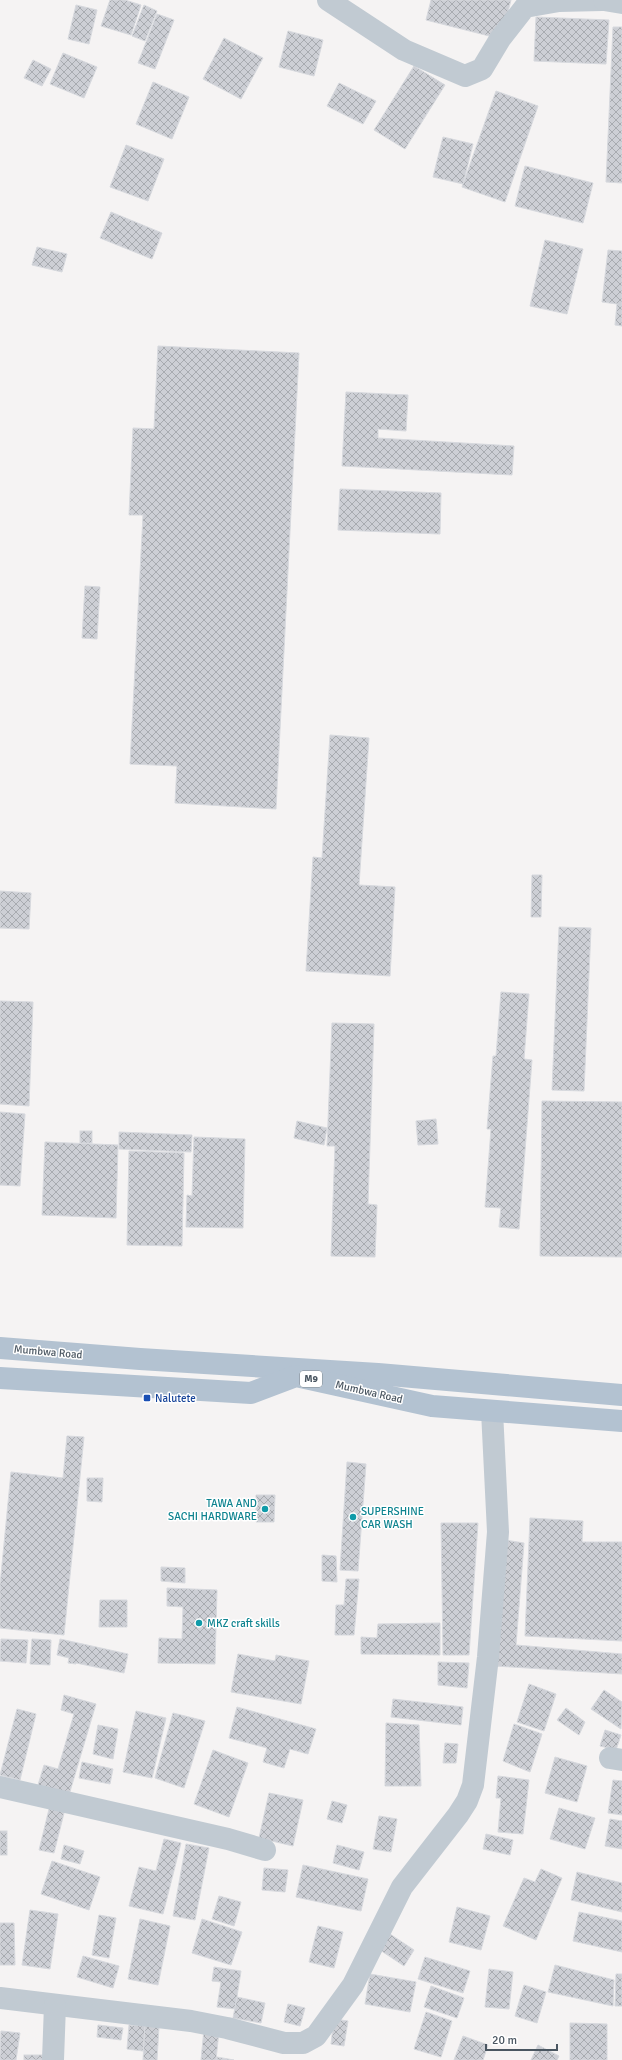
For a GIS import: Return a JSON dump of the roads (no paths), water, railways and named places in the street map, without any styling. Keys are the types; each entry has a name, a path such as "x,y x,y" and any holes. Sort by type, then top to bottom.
{"main road":[{"name":"Mumbwa Road","path":"0,1348 140,1359 378,1374 622,1395"},
{"name":"Mumbwa Road","path":"0,1378 251,1393 296,1376 432,1406 622,1421"}],"street":[{"path":"328,0 404,50 465,76 482,69 500,39 525,7 559,1 603,0 622,3"},
{"path":"0,1998 191,2021 226,2028 284,2043 303,2043 316,2036 353,1985 402,1887 458,1815 467,1801 473,1785 488,1657 498,1532 492,1411"},
{"path":"0,1787 228,1839 265,1850"},
{"path":"53,2060 55,2005"}],"place":[{"name":"Nalutete","path":"147,1398"},
{"name":"TAWA AND SACHI HARDWARE","path":"265,1509"},
{"name":"SUPERSHINE CAR WASH","path":"353,1517"},
{"name":"MKZ craft skills","path":"199,1623"}]}
